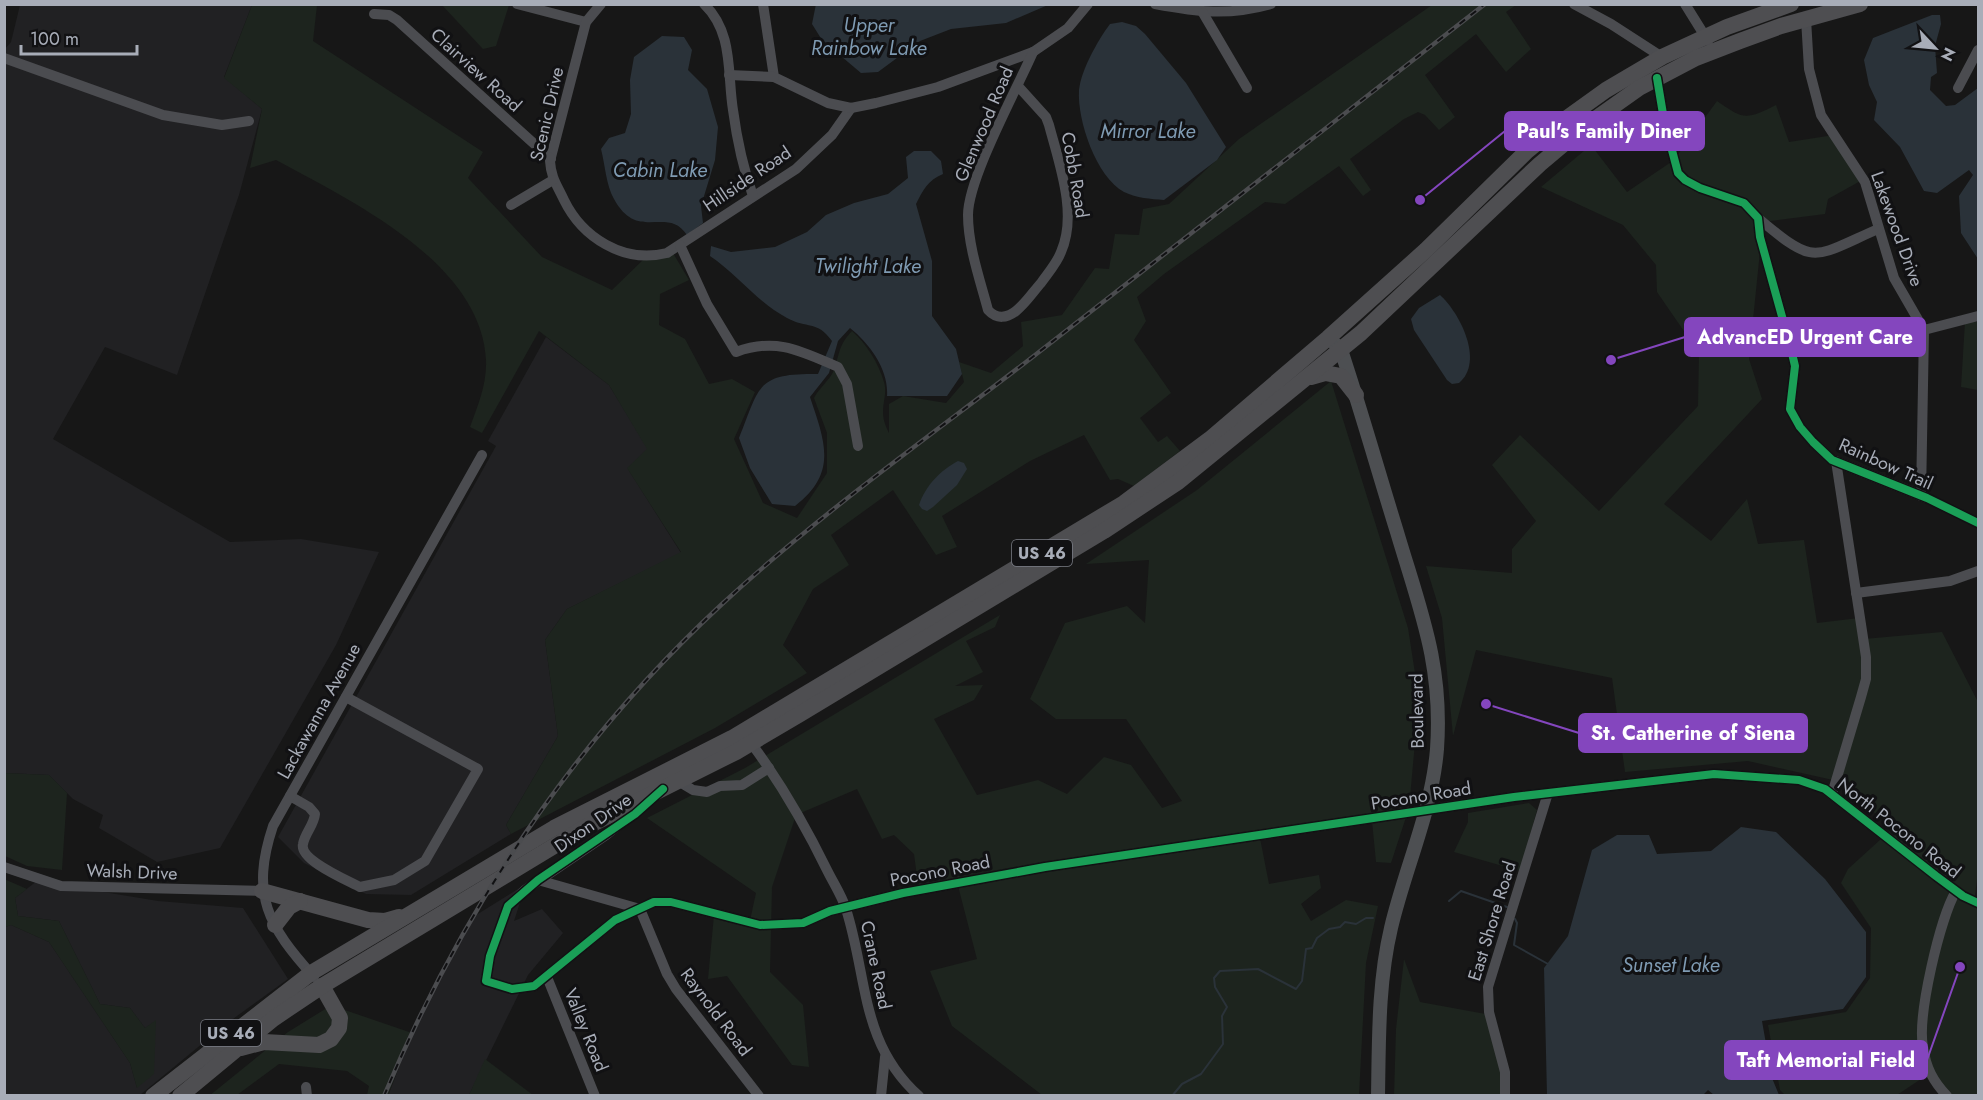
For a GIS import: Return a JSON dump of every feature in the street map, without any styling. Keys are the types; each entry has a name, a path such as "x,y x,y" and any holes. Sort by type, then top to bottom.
{"highway":[{"name":"US 46","path":"180,1095 316,980 584,828 751,743 1104,531 1186,476 1341,350 1408,291 1540,164 1590,123 1710,44 1791,4"},
{"name":"US 46","path":"153,1095 411,914 601,802 725,742 1124,503 1210,439 1328,338 1402,273 1537,142 1606,90 1662,57 1860,4"},
{"path":"1307,378 1325,373 1341,376 1356,395"},
{"path":"262,891 368,920 385,921 411,914"},
{"path":"275,925 284,912 300,901"},
{"path":"235,1050 264,1042 310,1046 319,1045 331,1039 339,1028 340,1018 316,980"}],"main road":[{"name":"Boulevard","path":"1328,338 1341,350 1356,395 1430,638 1435,669 1437,750 1426,810 1390,932 1381,998 1378,1095"}],"street":[{"path":"517,4 586,22"},
{"name":"Scenic Drive","path":"601,4 586,22 551,159 553,180 572,216 598,242 624,250 658,255 680,245"},
{"path":"704,4 719,22 726,40 740,154 753,196"},
{"path":"764,4 774,77"},
{"path":"729,75 774,77 828,103 851,108 938,87 1033,52 1068,28 1088,4"},
{"path":"1155,4 1203,13 1251,10 1271,4"},
{"path":"1574,4 1611,24 1662,57"},
{"path":"1685,4 1710,44"},
{"path":"1203,13 1247,88"},
{"name":"Clairview Road","path":"374,14 389,15 396,20 551,159"},
{"name":"Lakewood Drive","path":"1806,19 1809,69 1816,102 1825,123 1865,182 1894,278 1924,330"},
{"path":"1958,88 1978,50"},
{"name":"Glenwood Road","path":"993,315 988,310 980,279 968,215 971,196 982,168 1033,52"},
{"path":"4,58 163,115 222,124 249,121"},
{"path":"1657,78 1664,120 1678,173 1685,180 1700,188 1744,203 1793,248 1814,254 1839,248 1878,229"},
{"name":"Cobb Road","path":"993,315 1007,316 1024,304 1055,263 1067,232 1068,209 1049,125 1046,117 1018,86"},
{"name":"Hillside Road","path":"680,245 796,169 832,135 851,108"},
{"path":"511,205 553,180"},
{"name":"Rainbow Trail","path":"1758,218 1760,237 1795,366 1790,409 1800,427 1813,442 1836,461 1921,496 1978,523"},
{"path":"680,245 707,304 736,352 772,344 797,350 838,367 847,384 858,446"},
{"path":"1921,496 1924,330 1978,316"},
{"name":"Lackawanna Avenue","path":"316,980 275,925 263,901 261,879 273,826 482,455"},
{"path":"1832,794 1866,679 1866,657 1836,461"},
{"path":"1856,593 1950,581 1978,571"},
{"path":"290,796 309,807 315,814 302,846 303,853 310,860 360,887 366,887 394,880 425,861 478,769 346,697"},
{"name":"Crane Road","path":"751,743 806,829 846,907 868,1011 885,1056 897,1075 919,1095"},
{"path":"678,781 693,790 707,792 720,786 742,785 769,768"},
{"name":"North Pocono Road","path":"1548,793 1725,774 1800,780 1832,794 1956,891 1978,903"},
{"name":"Dixon Drive","path":"538,880 636,814 663,789"},
{"name":"Pocono Road","path":"538,880 508,906 502,916 490,956 486,981 500,987 523,989 547,977 608,926 654,902 671,902 772,926 803,923 846,907 951,883 1045,867 1548,793"},
{"name":"East Shore Road","path":"1505,1095 1505,1072 1489,1012 1488,987 1548,793"},
{"name":"Walsh Drive","path":"4,867 61,886 262,891"},
{"path":"538,880 639,908"},
{"path":"1947,1095 1928,1071 1922,1031 1944,919 1956,891"},
{"name":"Raynold Road","path":"639,908 671,982 759,1095"},
{"name":"Valley Road","path":"547,977 595,1095"},
{"path":"882,1095 885,1056"}],"shaded area":[{"path":"20,5 252,5 224,77 262,109 239,195 177,375 105,347 53,439 230,542 301,539 379,552 336,645 220,848 157,862 99,828 103,815 73,799 49,775 5,773 4,50 11,42"},
{"path":"252,5 317,5 313,41 483,152 468,178 542,257 612,290 646,257 673,253 689,280 660,294 659,325 685,339 709,384 732,379 755,392 734,439 763,503 797,518 827,473 827,433 814,398 832,374 842,345 852,331 867,348 882,375 885,388 883,417 889,433 889,404 903,396 946,403 964,382 959,362 991,373 1023,346 1021,322 1062,315 1095,268 1109,269 1115,234 1139,235 1143,209 1169,204 1239,139 1432,5 1516,5 1506,12 1531,49 1506,72 1476,34 1425,75 1455,117 1439,130 1425,115 1418,112 1404,119 1350,159 1371,190 1363,196 1339,166 1285,204 1265,202 1164,274 1137,297 1146,321 1134,340 1171,393 1140,418 1158,442 1167,436 1180,451 1134,486 1118,479 1110,480 1084,435 1030,461 942,516 957,547 936,555 893,490 831,535 849,565 813,589 783,645 807,673 715,728 511,834 506,825 558,736 545,640 567,609 681,552 627,468 647,449 609,385 539,331 482,433 470,427 483,386 486,360 479,325 462,293 437,264 374,215 276,160 250,168 262,109 224,78"},
{"path":"442,5 509,5 496,46 483,49"},
{"path":"1717,101 1733,112 1745,116 1776,105 1789,142 1834,135 1864,179 1828,199 1825,214 1763,222 1749,359 1762,399 1664,504 1711,541 1747,499 1758,544 1804,540 1817,623 1859,618 1864,639 1942,632 1978,702 1978,871 1974,904 1978,905 1978,1095 1948,1095 1927,1075 1897,1095 1785,1095 1780,1090 1768,1025 1846,1012 1870,978 1871,928 1841,883 1848,869 1892,829 1842,782 1748,761 1625,772 1612,678 1476,650 1453,736 1442,618 1426,566 1512,573 1512,549 1536,521 1492,465 1520,435 1599,511 1698,406 1699,353 1657,292 1656,265 1623,225 1541,187 1591,145 1627,192 1674,160"},
{"path":"1965,322 1978,322 1978,390 1961,387"},
{"path":"546,337 609,385 648,449 628,469 681,553 567,609 545,640 558,736 506,825 511,834 411,895 366,894 304,863 278,837 496,446 488,441"},
{"path":"1331,381 1408,628 1419,699 1409,808 1391,863 1376,862 1372,821 1260,838 1269,884 1319,875 1321,888 1301,904 1311,921 1346,900 1378,906 1366,963 1359,1095 1042,1095 952,1026 930,971 977,959 958,886 919,892 914,854 894,835 882,839 857,789 796,815 772,887 770,972 803,1005 809,1067 792,1065 727,976 708,979 714,915 749,925 756,893 647,818 745,768 1000,615 995,627 966,641 983,672 955,686 983,685 974,700 934,719 977,795 1038,780 1067,794 1104,757 1131,765 1162,808 1182,801 1126,719 1056,719 1030,699 1065,623 1127,606 1145,623 1149,560 1086,564 1197,490"},
{"path":"4,773 49,775 67,793 62,870 27,866 5,856"},
{"path":"1529,803 1537,810 1520,871 1454,852 1468,822 1468,813"},
{"path":"4,879 27,889 15,898 18,916 59,921 100,1004 130,1008 145,1028 156,1020 154,1074 137,1088 130,1063 49,942 11,925 5,927"},
{"path":"37,881 158,901 243,908 288,979 226,1024 140,1095 5,1095 4,927 11,925 49,942 130,1063 137,1088 156,1021 145,1028 130,1008 100,1004 59,921 18,916 15,898"},
{"path":"526,884 514,921 542,909 563,933 528,975 469,1095 388,1096 412,1033 473,917"},
{"path":"1404,959 1420,1002 1491,1015 1504,1095 1394,1096 1396,1029"},
{"path":"335,1003 336,1007 412,1033 388,1095 367,1095 369,1086 347,1071 279,1064 237,1095 209,1096 288,1032"},
{"path":"485,1059 533,1095 469,1095"}],"water":[{"name":"Upper Rainbow Lake","path":"816,4 1048,5 1006,23 951,29 920,41 878,72 861,73 822,40 812,24"},
{"path":"1932,15 1940,15 1941,24 1935,46 1937,73 1931,77 1930,90 1946,106 1955,105 1978,88 1978,259 1961,233 1959,196 1973,175 1969,170 1937,193 1924,191 1900,147 1874,120 1877,102 1869,85 1864,60 1873,38"},
{"name":"Mirror Lake","path":"1122,22 1136,26 1145,34 1186,83 1226,147 1217,160 1164,200 1134,196 1114,185 1090,147 1081,116 1079,90 1087,65 1095,47 1110,24"},
{"name":"Cabin Lake","path":"662,36 684,37 692,50 688,70 707,89 718,127 715,160 701,206 703,223 687,235 671,223 642,222 623,212 609,187 601,149 609,138 625,133 631,114 630,80 634,57"},
{"name":"Twilight Lake","path":"914,151 931,151 941,161 943,174 926,186 916,204 932,261 932,316 956,349 962,374 947,396 887,396 885,377 877,358 850,328 838,341 829,373 810,397 823,443 823,469 818,481 809,494 795,506 772,504 750,468 739,438 751,406 763,386 782,376 818,374 832,341 827,334 816,327 794,321 776,312 710,256 711,246 731,252 775,247 807,232 826,215 854,203 888,194 908,178 906,157"},
{"path":"1440,295 1455,313 1469,350 1470,362 1466,374 1459,383 1452,384 1447,380 1414,330 1411,319 1419,308"},
{"path":"958,461 964,463 967,469 957,485 933,507 927,511 922,509 919,505 929,485"},
{"name":"Sunset Lake","path":"1741,827 1776,832 1825,879 1866,932 1866,977 1843,1009 1762,1021 1772,1078 1779,1095 1714,1095 1708,1090 1702,1096 1547,1095 1544,968 1568,936 1592,850 1617,835 1649,835 1657,854 1711,851"}],"waterway":[{"path":"1449,901 1461,891 1507,907"},
{"path":"1172,1096 1182,1084 1201,1074 1223,1044 1222,1016 1227,1007 1215,987 1214,978 1220,971 1258,969 1296,989 1302,981 1306,949 1312,948 1317,938 1329,929 1340,927 1345,922 1356,924 1366,918 1373,918"},
{"path":"1515,919 1517,923 1514,945 1548,964"}],"railway":[{"path":"384,1096 449,960 486,895 526,832 617,713 667,658 721,605 795,540 1485,4"}],"cycle path":[{"path":"1657,78 1664,120 1678,173 1685,180 1700,188 1744,203 1758,218 1760,237 1795,366 1790,409 1800,427 1832,460 1927,498 1978,523"},
{"path":"663,789 635,814 538,880 508,906 490,956 486,981 512,989 534,986 615,920 654,902 671,902 760,925 803,923 830,911 903,893 1045,867 1514,797 1714,774 1799,780 1825,789 1936,876 1963,896 1978,903"}],"place":[{"name":"Paul's Family Diner","path":"1420,200"},
{"name":"AdvancED Urgent Care","path":"1611,360"},
{"name":"St. Catherine of Siena","path":"1486,704"},
{"name":"Taft Memorial Field","path":"1960,967"}]}
